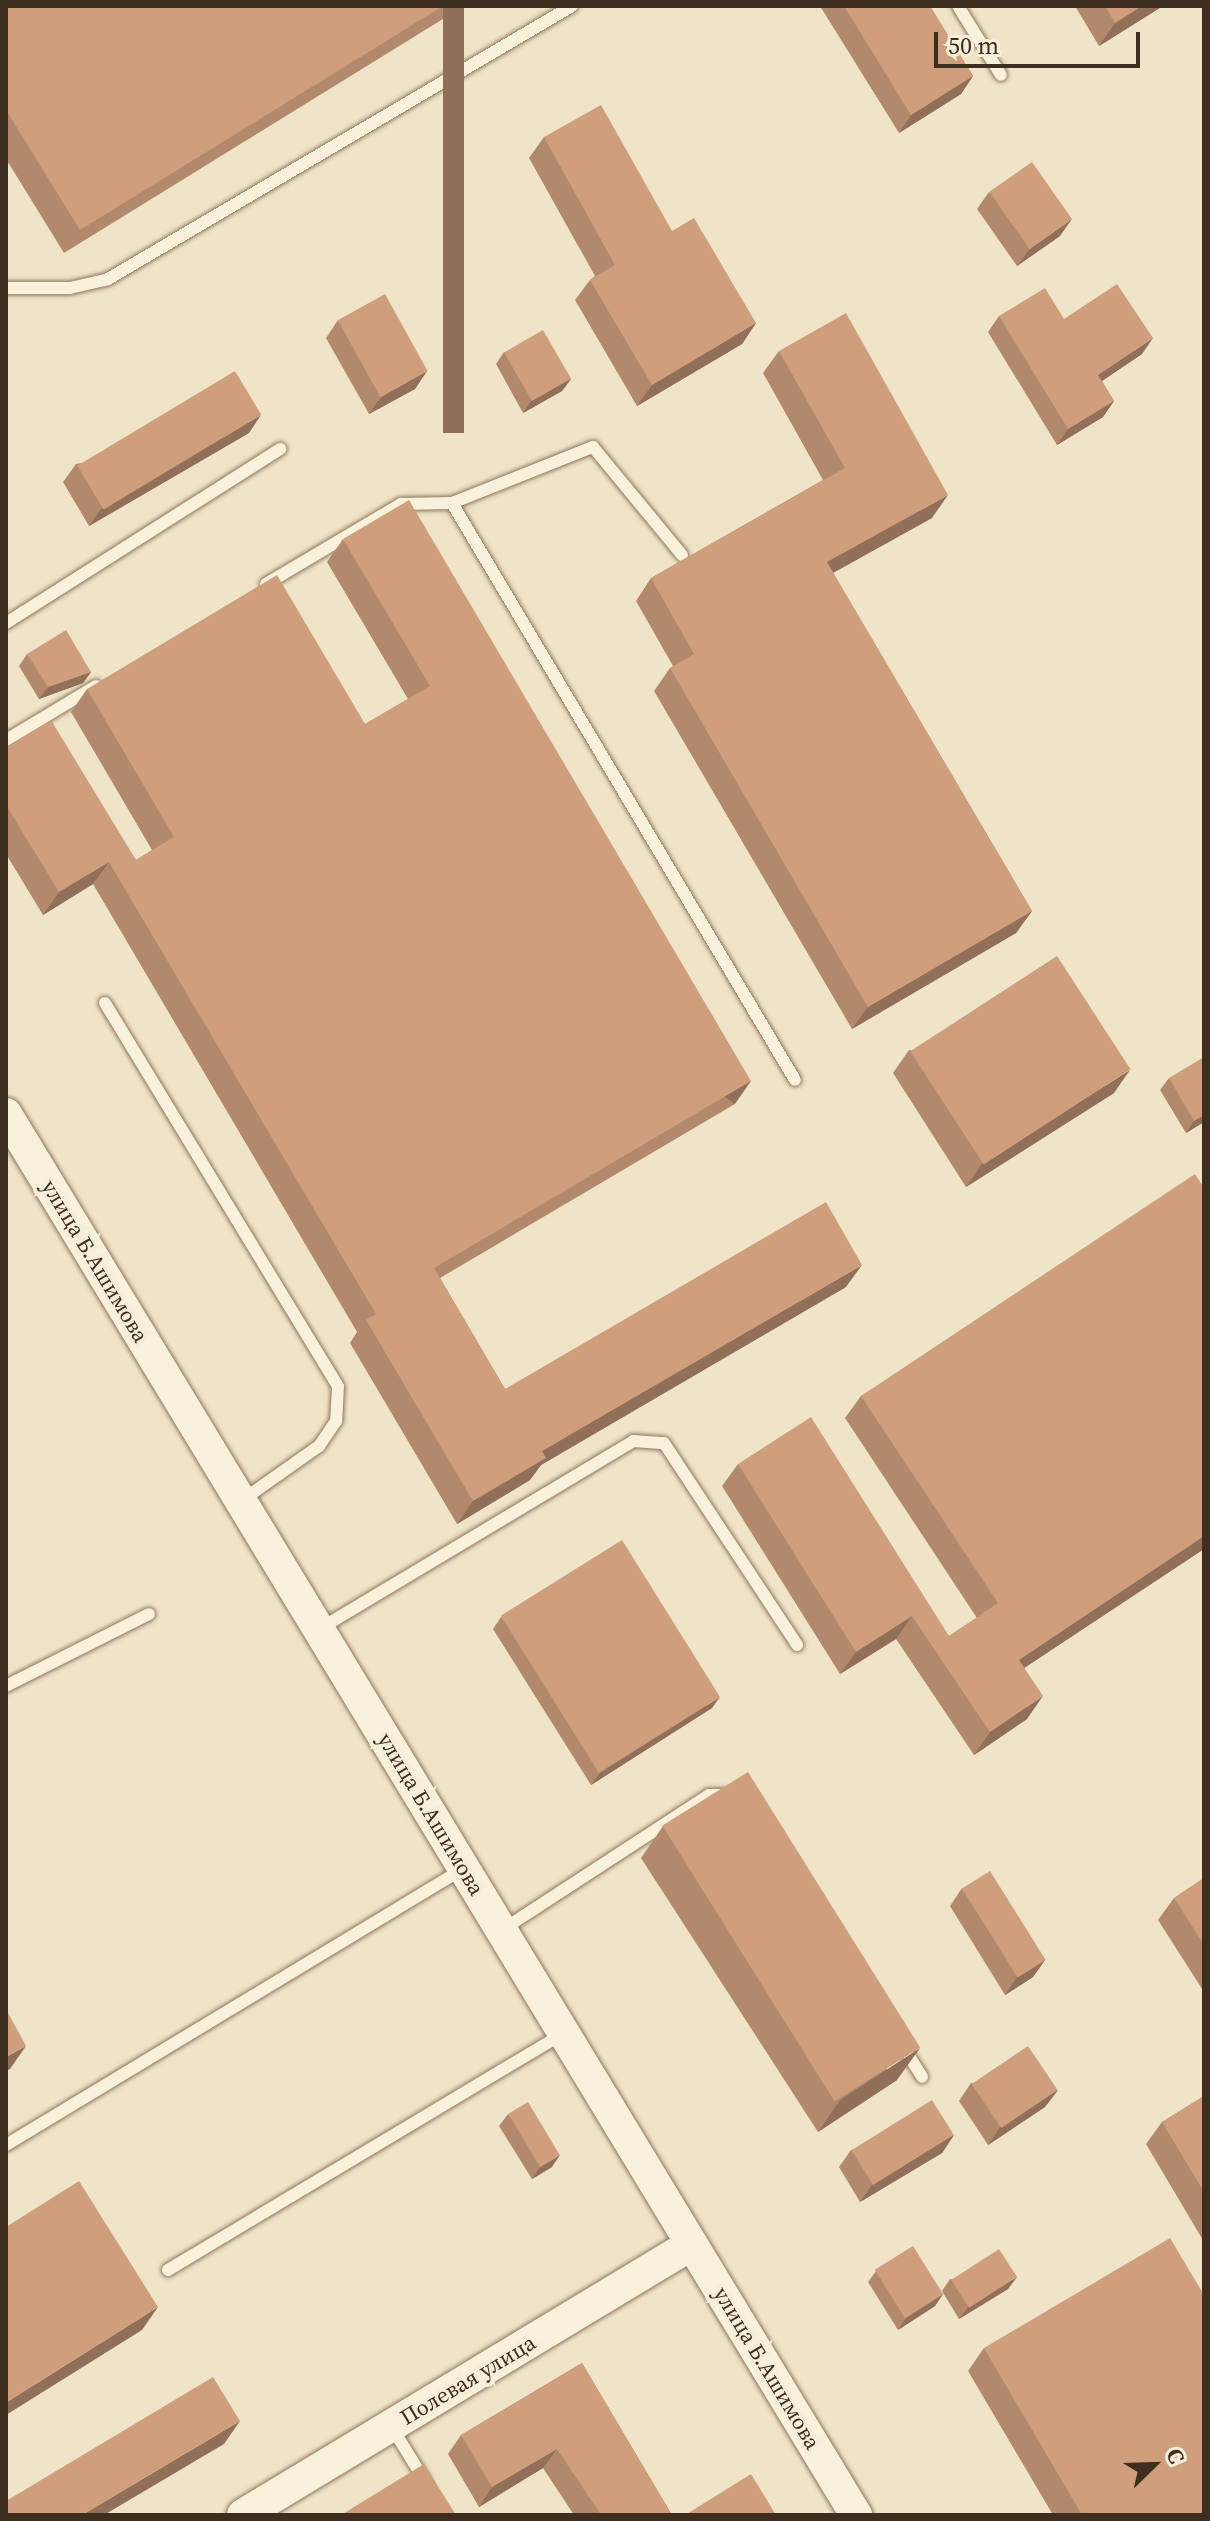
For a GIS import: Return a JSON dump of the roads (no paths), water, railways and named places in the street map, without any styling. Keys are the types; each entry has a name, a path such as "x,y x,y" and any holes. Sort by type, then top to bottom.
{"street":[{"name":"улица Б.Ашимова","path":"6,1114 856,2515"},
{"name":"Полевая улица","path":"243,2515 692,2244"}],"lane":[{"path":"6,288 108,279 572,6"},
{"path":"958,6 1001,75"},
{"path":"251,593 401,504 452,503 593,447 682,555"},
{"path":"6,623 280,449"},
{"path":"452,503 795,1080"},
{"path":"6,740 115,675"},
{"path":"105,1003 338,1386 336,1421 319,1446 241,1501"},
{"path":"319,1630 633,1441 664,1443 797,1645"},
{"path":"6,1686 149,1614"},
{"path":"502,1930 709,1795 736,1794 746,1805"},
{"path":"6,2145 464,1869"},
{"path":"168,2270 564,2033"},
{"path":"898,2038 922,2077"},
{"path":"391,2426 430,2490"}]}
